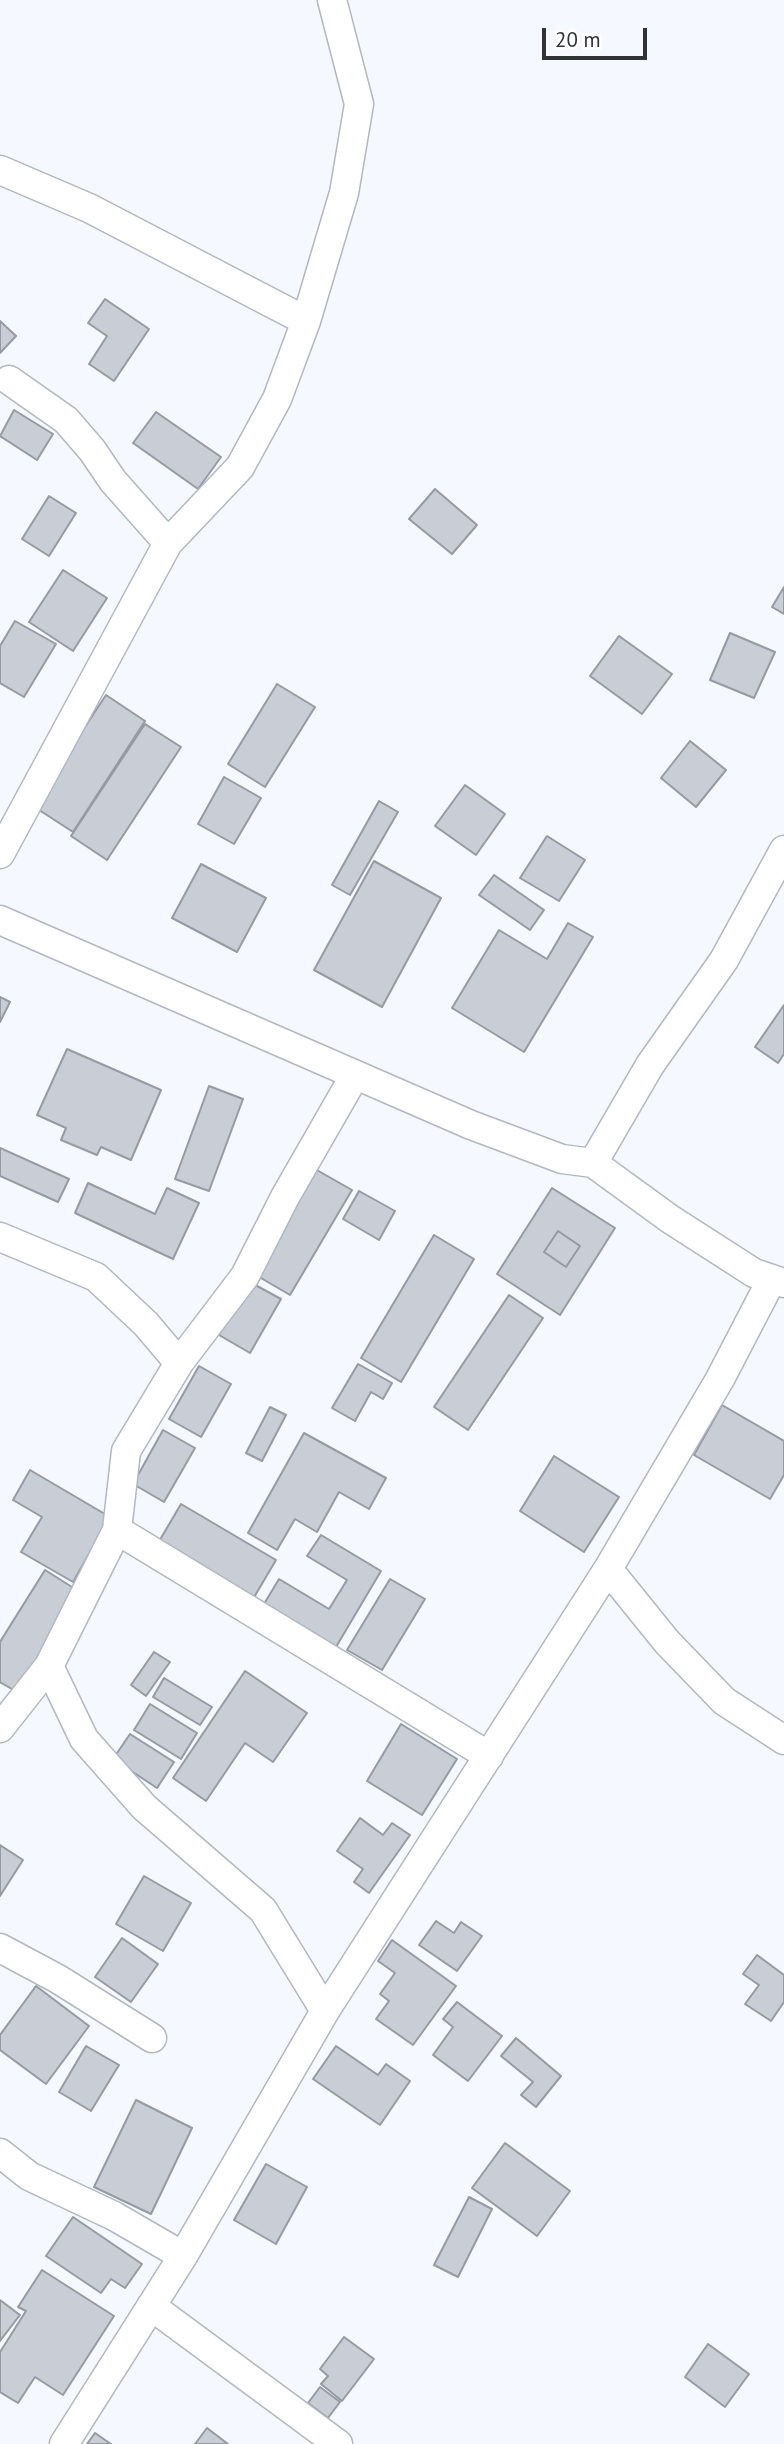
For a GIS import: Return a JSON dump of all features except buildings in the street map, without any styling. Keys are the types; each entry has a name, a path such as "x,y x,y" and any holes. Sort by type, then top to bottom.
{"street":[{"path":"0,854 168,543 240,467 277,399 306,321 344,193 359,104 332,0"},
{"path":"0,170 89,208 306,321"},
{"path":"9,380 66,420 92,450 113,481 168,543"},
{"path":"593,1163 650,1065 724,960 784,850"},
{"path":"0,920 471,1125 562,1159 593,1163 670,1219 780,1288 720,1379 608,1569 326,2011 183,2256 64,2444"},
{"path":"0,1728 50,1665 117,1530 126,1451 179,1363 245,1276 285,1198 355,1075"},
{"path":"0,1237 96,1277 146,1324 179,1363"},
{"path":"117,1530 489,1756"},
{"path":"608,1569 667,1642 724,1701 784,1740"},
{"path":"50,1665 84,1739 144,1807 263,1910 326,2011"},
{"path":"0,1948 58,1979 152,2038"},
{"path":"0,2153 29,2176 114,2216 183,2256"},
{"path":"151,2306 338,2444"}]}
